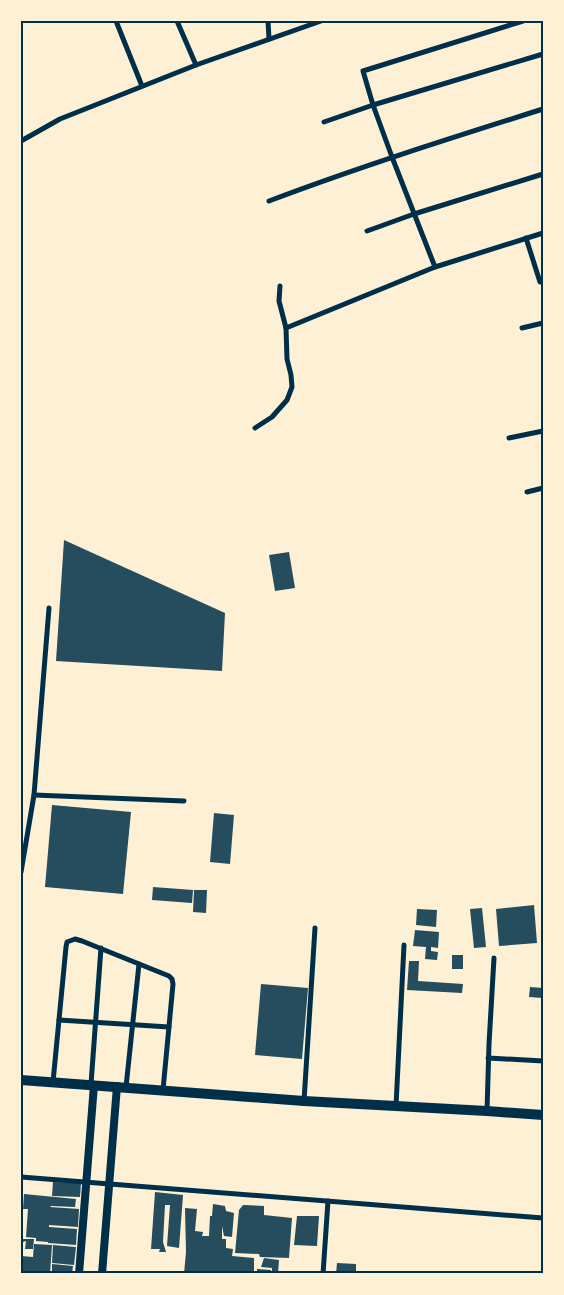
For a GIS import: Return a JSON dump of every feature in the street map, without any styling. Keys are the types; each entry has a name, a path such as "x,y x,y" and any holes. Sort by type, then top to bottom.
{"main road":[{"path":"21,1080 543,1115"}],"street":[{"path":"116,21 142,86"},
{"path":"177,21 196,65"},
{"path":"268,21 269,40"},
{"path":"21,141 60,119 142,86 321,21"},
{"path":"435,267 392,157 363,71 523,21"},
{"path":"324,122 373,105 543,54"},
{"path":"269,201 392,157 543,109"},
{"path":"366,231 543,174"},
{"path":"286,328 435,267 543,233"},
{"path":"526,238 540,282"},
{"path":"255,428 272,417 287,400 292,387 287,359 286,328 279,301 280,286"},
{"path":"522,328 543,322"},
{"path":"509,438 543,431"},
{"path":"527,492 543,488"},
{"path":"21,872 34,795 49,608"},
{"path":"34,795 184,801"},
{"path":"304,1100 315,928"},
{"path":"53,1082 66,947 67,942 75,939 101,948 172,979 163,1090"},
{"path":"396,1106 404,945"},
{"path":"79,1274 101,948"},
{"path":"487,1111 494,958"},
{"path":"102,1274 110,1184 122,1087 133,1025 139,964"},
{"path":"59,1020 169,1027"},
{"path":"488,1058 543,1061"},
{"path":"21,1177 543,1218"},
{"path":"323,1274 328,1201"}],"building":[{"path":"64,540 225,613 222,671 56,661"},
{"path":"289,552 295,588 275,591 269,555"},
{"path":"52,805 131,812 123,894 45,887"},
{"path":"214,813 234,815 230,864 210,862"},
{"path":"153,887 193,890 192,903 152,900"},
{"path":"194,890 207,890 206,913 193,912"},
{"path":"534,905 537,943 499,946 496,909"},
{"path":"482,908 486,947 474,948 470,909"},
{"path":"417,909 437,910 436,927 416,925"},
{"path":"415,930 439,932 438,948 431,947 431,951 438,952 437,960 425,959 426,947 413,946"},
{"path":"452,955 463,955 463,969 452,969"},
{"path":"409,961 419,961 418,981 463,984 462,993 407,990"},
{"path":"261,984 308,988 302,1059 255,1055"},
{"path":"530,987 543,988 543,998 529,997"},
{"path":"53,1182 81,1183 80,1197 52,1196"},
{"path":"155,1192 183,1195 179,1248 167,1246 170,1205 165,1205 163,1242 166,1252 159,1252 160,1249 151,1249"},
{"path":"24,1194 76,1199 75,1207 50,1207 79,1209 78,1227 49,1225 49,1227 77,1229 76,1245 48,1243 36,1241 36,1238 26,1237 28,1209 23,1209"},
{"path":"213,1204 225,1206 226,1211 234,1213 232,1237 224,1236 222,1226 222,1239 226,1239 226,1248 233,1249 232,1256 254,1258 254,1274 184,1274 186,1252 185,1208 197,1209 195,1231 203,1232 202,1236 209,1236"},
{"path":"243,1205 264,1206 264,1215 292,1218 289,1258 260,1257 259,1254 235,1253 239,1210"},
{"path":"297,1216 319,1216 317,1246 294,1245"},
{"path":"21,1239 34,1239 33,1249 25,1249 26,1241 23,1242 23,1251 21,1251"},
{"path":"34,1244 52,1245 50,1274 21,1274 21,1256 33,1257"},
{"path":"53,1245 76,1247 74,1265 52,1263"},
{"path":"264,1258 279,1260 278,1274 272,1274 272,1268 261,1267"},
{"path":"337,1263 356,1264 356,1274 336,1274"},
{"path":"52,1264 73,1266 72,1274 52,1274"},
{"path":"257,1269 271,1270 271,1274 257,1274"}]}
